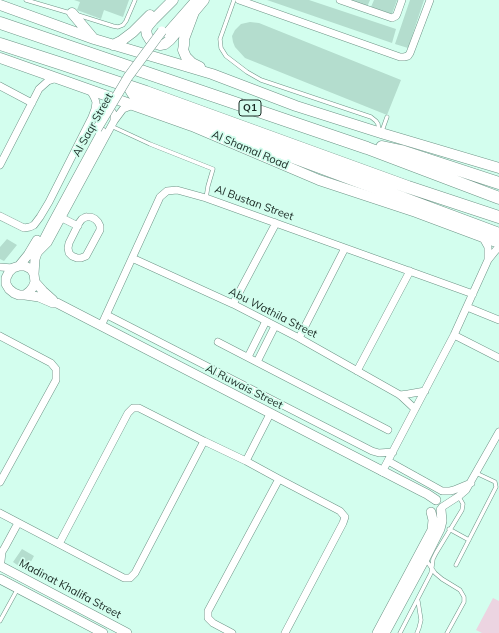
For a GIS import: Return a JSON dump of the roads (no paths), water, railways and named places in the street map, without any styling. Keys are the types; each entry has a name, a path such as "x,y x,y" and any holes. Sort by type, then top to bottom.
{"highway":[{"name":"Q1","path":"0,23 367,148 499,198"},
{"name":"Al Shamal Road","path":"0,44 62,64 302,148 408,187 499,217"},
{"path":"130,88 140,100 499,234"},
{"path":"367,148 383,147 401,151 499,183"}],"main road":[{"path":"0,2 4,0"},
{"path":"113,45 133,32 153,12 170,0"},
{"path":"173,0 152,20 146,30 147,36 154,44 165,44 170,40 204,0"},
{"path":"0,5 94,39 212,74 296,106 380,133 499,168"},
{"path":"194,12 184,39 184,50 186,57 192,63 212,74"},
{"path":"72,13 94,39"},
{"name":"Al Shamal Road","path":"0,58 192,126 319,180 364,194 499,243"},
{"path":"304,161 314,170 364,194"}],"street":[{"name":"Al Saqr Street","path":"35,278 35,259 37,253 128,77 164,32 176,14 189,0"},
{"name":"Al Saqr Street","path":"164,32 196,0"},
{"path":"239,0 400,57 406,57 410,53 430,0"},
{"path":"340,0 392,18 396,16 402,0"},
{"path":"0,165 39,89 48,81 57,78"},
{"path":"0,86 33,100"},
{"path":"0,216 24,228 34,225 49,202 92,117 96,102 90,90"},
{"path":"37,253 48,243 113,124 123,109 133,104"},
{"path":"95,109 106,107 111,110 114,115 113,124"},
{"name":"Al Saqr Street","path":"16,266 24,260 32,250 59,198 99,131"},
{"name":"Al Bustan Street","path":"101,326 160,197 167,191 177,190 206,198 473,294"},
{"path":"86,217 95,219 100,226 100,230 92,246 86,256 82,258 72,256 68,248 78,226 82,219 86,217"},
{"path":"62,218 78,226"},
{"path":"233,304 276,223"},
{"path":"483,238 488,247 488,260"},
{"path":"299,338 345,248"},
{"path":"382,472 454,335 488,260 499,248"},
{"name":"Abu Wathila Street","path":"132,258 233,304 299,338 400,395 415,410"},
{"path":"0,268 16,266 25,266 31,269 35,278 34,287 25,295 14,293 3,281 9,272 16,266"},
{"path":"357,371 410,271"},
{"name":"Al Ruwais Street","path":"35,278 43,291 57,303 420,492 427,494 436,506"},
{"name":"Al Ruwais Street","path":"25,295 39,297 57,303"},
{"path":"467,308 499,320"},
{"path":"107,315 372,451 379,453 393,452"},
{"path":"248,357 266,321"},
{"path":"257,362 275,326"},
{"path":"454,335 499,358"},
{"path":"0,336 51,363 56,369 56,380 0,482"},
{"path":"218,342 388,430"},
{"path":"400,395 425,391"},
{"path":"59,544 128,413 133,408 139,408 246,461 340,511 345,517 285,633"},
{"path":"246,461 270,414"},
{"path":"436,506 457,497 466,490 499,432"},
{"path":"0,513 124,578 130,578 135,573 204,441"},
{"path":"388,461 442,490 454,490 471,482"},
{"path":"232,633 213,623 208,618 208,611 279,479"},
{"path":"385,633 440,529 442,517 436,506"},
{"path":"377,633 432,530 436,506"},
{"path":"1,565 2,549 18,523"},
{"name":"Madinat Khalifa Street","path":"1,565 127,633"},
{"path":"0,580 103,633"}],"lane":[{"path":"26,0 118,27 123,25 126,21 135,0"},
{"path":"234,0 220,39 221,48 226,56 247,72 261,80 372,117 378,124 380,133"},
{"path":"380,133 387,117"},
{"path":"113,124 150,144 213,169 206,198"},
{"path":"456,565 496,487 493,480 476,473"},
{"path":"400,633 432,570 434,557 449,529 462,510 462,501 457,497"},
{"path":"449,529 469,540"},
{"path":"425,559 438,576 460,590 464,596 464,602 447,633"},
{"path":"0,621 17,588"},
{"path":"417,601 421,620 417,633"}]}
